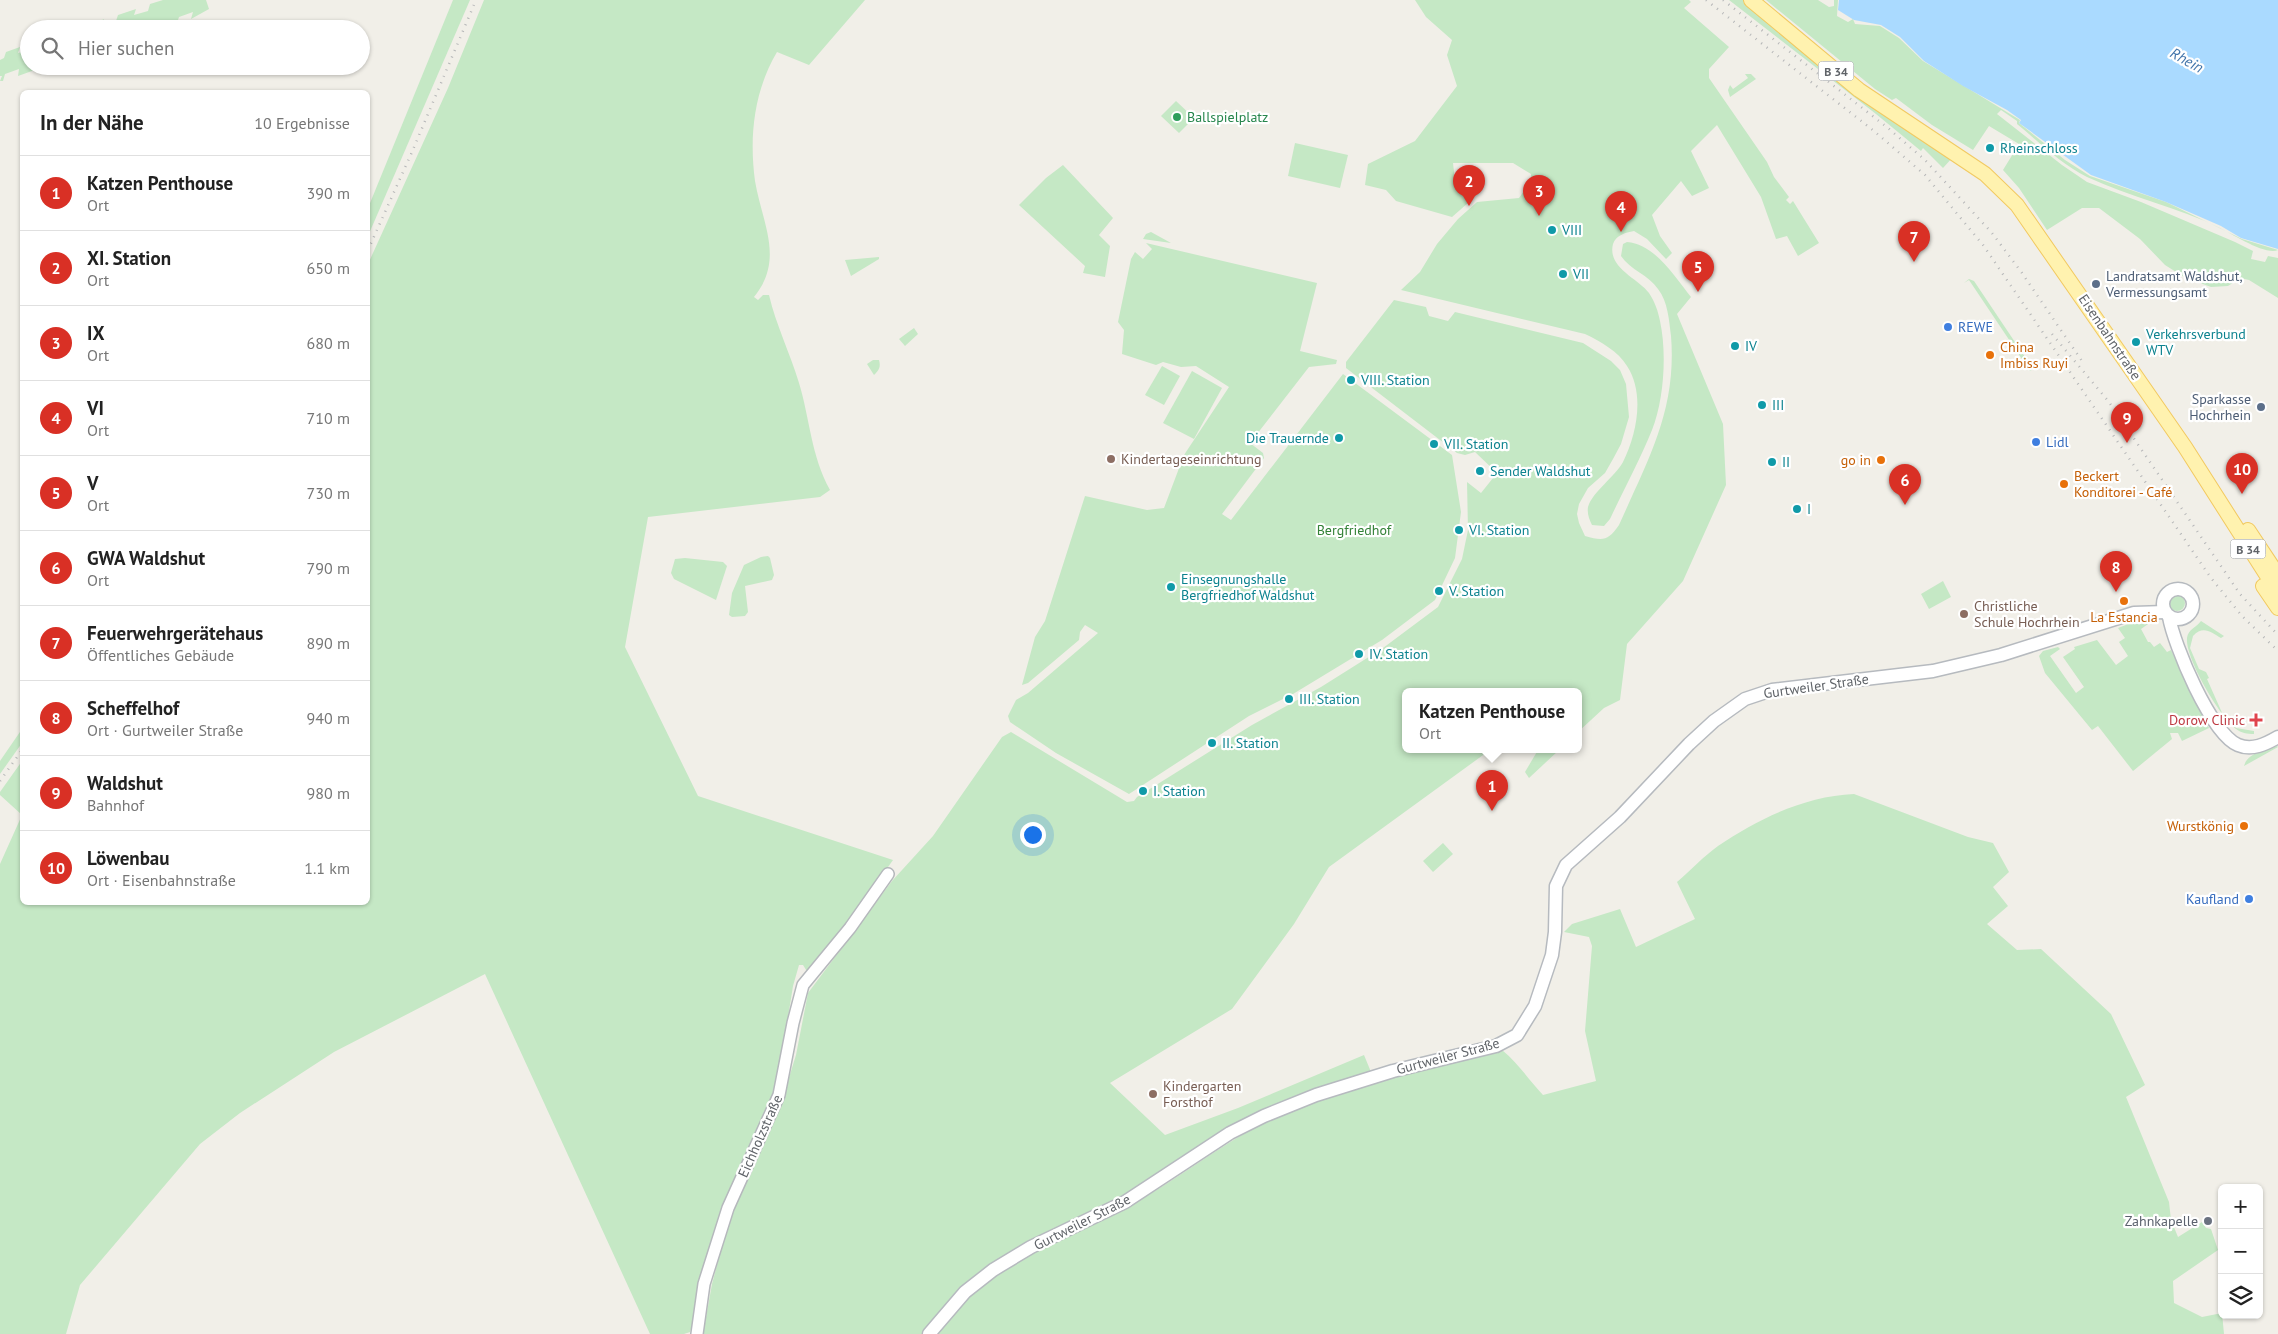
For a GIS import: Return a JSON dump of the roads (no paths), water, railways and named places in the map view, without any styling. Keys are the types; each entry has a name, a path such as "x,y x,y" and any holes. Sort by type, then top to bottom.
{"main road":[{"name":"Eisenbahnstraße","path":"1751,0 1859,90 1978,168 2017,205 2222,503 2236,514 2278,575"},
{"path":"2222,503 2221,518 2225,529 2277,602"},
{"name":"Gurtweiler Straße","path":"929,1334 965,1292 993,1270 1031,1247 1125,1202 1230,1132 1316,1095 1393,1071 1496,1046 1517,1035 1535,1006 1552,955 1555,932 1556,886 1566,864 1620,817 1689,744 1714,721 1745,699 1772,690 1933,672 2014,651 2134,613 2169,612 2180,653 2213,720 2226,738 2242,746 2254,747 2263,745 2278,737"}],"street":[{"name":"Eichholzstraße","path":"697,1334 704,1284 728,1208 779,1095 793,1023 803,985 850,928 888,874"}],"water":[{"name":"Rhein","path":"1839,0 2278,0 2278,249 2241,238 2221,226 2166,202 2091,175 2019,123 2021,120 2007,110 1963,86 1924,61 1900,37 1881,25 1854,20 1838,10"}],"railway":[{"path":"370,246 476,0"},
{"path":"1706,0 1874,131 1925,175 1983,245 2211,578 2242,616 2278,651"},
{"path":"1723,0 1888,128 1925,160 1992,233 2022,273 2084,364"},
{"path":"2052,334 2109,402 2240,594 2278,635"},
{"path":"0,781 20,753"}],"place":[{"name":"Ballspielplatz","path":"1177,117"},
{"name":"Rheinschloss","path":"1990,148"},
{"name":"XI. Station","path":"1469,206"},
{"name":"IX","path":"1539,216"},
{"name":"VIII","path":"1552,230"},
{"name":"VI","path":"1621,232"},
{"name":"Feuerwehrgerätehaus","path":"1914,262"},
{"name":"VII","path":"1563,274"},
{"name":"Landratsamt Waldshut, Vermessungsamt","path":"2096,284"},
{"name":"V","path":"1698,292"},
{"name":"REWE","path":"1948,327"},
{"name":"Verkehrsverbund WTV","path":"2136,342"},
{"name":"IV","path":"1735,346"},
{"name":"China Imbiss Ruyi","path":"1990,355"},
{"name":"VIII. Station","path":"1351,380"},
{"name":"III","path":"1762,405"},
{"name":"Sparkasse Hochrhein","path":"2261,407"},
{"name":"Die Trauernde","path":"1339,438"},
{"name":"Lidl","path":"2036,442"},
{"name":"Waldshut","path":"2127,443"},
{"name":"VII. Station","path":"1434,444"},
{"name":"Kindertageseinrichtung","path":"1111,459"},
{"name":"go in","path":"1881,460"},
{"name":"II","path":"1772,462"},
{"name":"Sender Waldshut","path":"1480,471"},
{"name":"Beckert Konditorei - Café","path":"2064,484"},
{"name":"Löwenbau","path":"2242,494"},
{"name":"GWA Waldshut","path":"1905,505"},
{"name":"I","path":"1797,509"},
{"name":"VI. Station","path":"1459,530"},
{"name":"Einsegnungshalle Bergfriedhof Waldshut","path":"1171,587"},
{"name":"V. Station","path":"1439,591"},
{"name":"Scheffelhof","path":"2116,592"},
{"name":"La Estancia","path":"2124,601"},
{"name":"Christliche Schule Hochrhein","path":"1964,614"},
{"name":"IV. Station","path":"1359,654"},
{"name":"III. Station","path":"1289,699"},
{"name":"Dorow Clinic","path":"2256,720"},
{"name":"II. Station","path":"1212,743"},
{"name":"I. Station","path":"1143,791"},
{"name":"Katzen Penthouse","path":"1492,811"},
{"name":"Wurstkönig","path":"2244,826"},
{"name":"Kaufland","path":"2249,899"},
{"name":"Kindergarten Forsthof","path":"1153,1094"},
{"name":"Zahnkapelle","path":"2208,1221"}],"park label":[{"name":"Bergfriedhof","path":"1354,530"}]}
